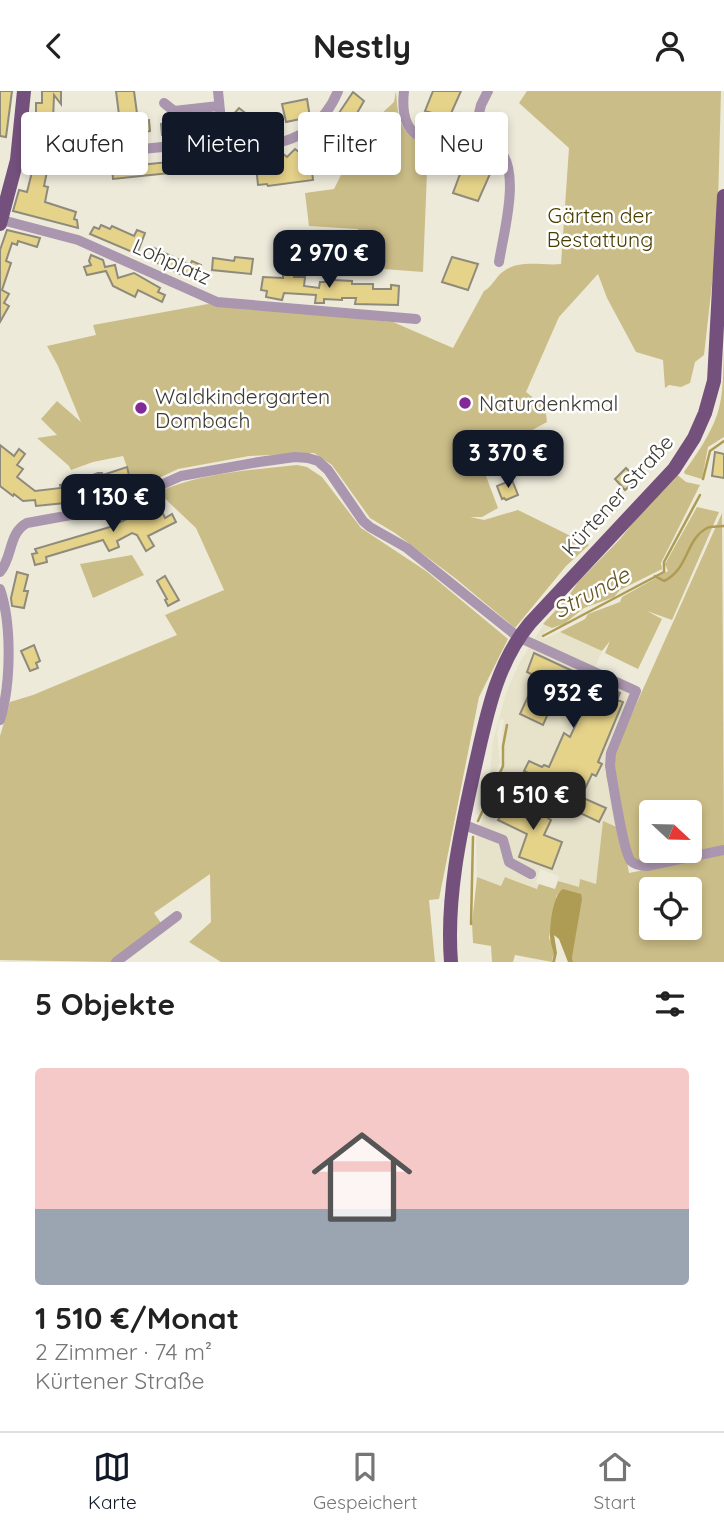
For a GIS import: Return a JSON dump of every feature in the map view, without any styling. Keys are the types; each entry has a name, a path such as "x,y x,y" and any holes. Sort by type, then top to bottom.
{"main road":[{"path":"23,112 24,91"},
{"path":"1,222 6,187 21,134"},
{"name":"Kürtener Straße","path":"451,962 450,910 462,824 487,710 501,673 518,637 674,469 694,438 705,413 714,381 721,331 724,196"}],"street":[{"path":"218,91 220,112"},
{"path":"284,141 297,137 325,116 338,91"},
{"path":"404,91 403,112 415,133"},
{"path":"479,112 488,91"},
{"path":"164,103 173,111 219,106"},
{"path":"499,262 511,179 508,163"},
{"name":"Lohplatz","path":"1,222 78,240 218,302 416,319"},
{"path":"0,572 8,560 14,536 21,526 27,523 109,508 181,476 295,457 318,461 328,470 363,521 407,548 518,637 636,691 611,753 610,766 628,856 638,865 647,866 724,850"},
{"path":"0,589 8,646 7,676 0,720"},
{"path":"462,824 503,840 509,862 531,874"},
{"path":"116,962 177,916"}],"shaded area":[{"path":"544,624 552,628 545,632 541,637 543,639 560,632 602,651 595,667 640,688 609,755 621,830 603,822 596,884 580,879 579,888 558,881 559,876 540,869 536,882 539,884 538,889 505,877 501,886 477,877 476,834 505,761 502,736 504,720 500,719 497,733 500,762 484,798 490,774 493,741 506,693 520,662"},
{"path":"563,889 581,894 582,899 573,962 568,962 559,939 554,935 557,953 555,962 552,962 551,917 554,903"}],"green space":[{"path":"396,91 398,112 383,112 394,102"},
{"name":"Gärten der Bestattung","path":"527,91 721,91 717,240 704,355 695,362 690,383 681,387 669,385 665,388 663,360 636,352 607,298 598,274 559,317 526,392 545,407 547,422 514,440 504,457 483,468 498,508 482,517 470,517 484,520 518,510 589,545 566,566 515,628 455,578 395,533 370,518 332,465 314,453 249,456 178,469 135,489 123,456 71,470 37,438 57,435 41,419 57,401 81,422 47,346 96,335 93,325 208,304 393,322 453,348 484,291 501,273 517,265 561,264 569,148 519,103"},
{"path":"401,122 415,139 415,175 427,175 423,272 357,267 358,229 309,226 305,193 334,189 341,175 401,175"},
{"path":"724,348 724,437 708,447 702,479 684,472 707,437 717,415 722,391"},
{"path":"297,465 307,467 322,477 361,528 426,571 508,639 479,697 439,899 429,900 435,962 221,962 189,942 211,922 210,874 154,913 161,923 112,962 0,960 0,736 10,702 177,635 165,615 224,590 196,528 158,492 208,476"},
{"path":"674,472 686,482 700,485 661,563 662,569 620,590 614,597 584,608 564,624 552,628 543,624 578,582 620,539"},
{"path":"697,507 719,512 672,620 647,611 662,619 638,669 605,653 610,641 602,651 560,632 585,619 588,614 620,602 622,597 668,571 665,564"},
{"path":"722,513 724,846 702,851 702,800 639,800 639,861 629,853 613,756"},
{"path":"132,555 144,575 93,598 80,564"},
{"path":"610,759 629,873 679,863 702,863 702,858 724,854 724,962 573,962 557,894 549,938 554,949 552,962 515,955 513,962 492,962 491,946 473,943 472,923 477,877 501,886 505,877 537,889 539,884 555,889 558,881 579,887 580,879 596,884 603,821 621,829 606,776"}],"building":[{"path":"0,91 12,91 6,137 0,136"},
{"path":"42,91 61,91 61,104 54,95 53,112 36,112 36,103 42,103"},
{"path":"116,91 134,91 137,112 119,112"},
{"path":"433,91 461,91 452,112 425,111"},
{"path":"353,92 364,101 358,112 340,112"},
{"path":"307,99 309,112 298,112 298,120 286,122 282,104"},
{"path":"295,149 298,151 298,175 312,175 313,180 258,185 257,175 284,175 284,155 287,157"},
{"path":"162,163 162,174 113,179 113,175 148,175 148,164"},
{"path":"31,175 46,175 44,186 48,187 45,202 76,212 74,219 77,220 78,228 13,211 19,190 27,192"},
{"path":"460,175 490,175 478,201 453,193"},
{"path":"101,225 110,229 112,226 134,236 137,230 145,233 137,254 90,234 94,227 99,229"},
{"path":"7,230 40,238 37,247 18,241 17,245 12,243 6,261 11,263 2,290 9,294 4,303 9,306 0,322 0,250"},
{"path":"154,248 190,265 192,261 201,265 195,277 182,271 180,274 151,260"},
{"path":"91,255 103,260 105,267 115,265 118,278 134,273 160,288 158,292 165,295 162,302 138,290 135,297 113,286 106,271 87,275 84,267 91,265"},
{"path":"235,257 253,259 251,274 212,270 213,258 234,261"},
{"path":"452,257 478,264 468,290 442,282"},
{"path":"283,269 294,270 294,277 305,277 304,286 319,288 320,282 325,282 326,276 335,280 352,281 352,284 373,284 373,289 399,286 398,305 355,304 356,298 324,299 324,303 315,303 316,295 284,293 282,300 266,297 267,291 261,290 263,277 283,278"},
{"path":"0,445 14,456 19,449 25,454 17,465 23,469 17,477 35,491 61,488 60,485 74,483 75,502 36,506 35,500 23,501 14,494 13,496 0,486"},
{"path":"715,452 724,454 724,478 712,476"},
{"path":"127,467 129,484 86,498 79,480"},
{"path":"626,468 631,473 635,470 641,476 625,490 615,479"},
{"path":"512,480 518,495 502,499 497,486"},
{"path":"154,506 155,509 160,507 165,518 172,514 176,522 148,536 154,546 146,551 137,535 132,533 117,541 119,547 109,551 103,540 46,557 47,562 35,565 32,554 37,553 35,549 110,527"},
{"path":"17,572 28,575 24,608 12,606 11,598"},
{"path":"165,576 179,600 168,606 157,581"},
{"path":"34,645 40,661 36,663 38,668 30,671 21,651"},
{"path":"534,653 620,693 617,700 623,702 598,762 602,764 596,776 592,774 581,797 606,808 599,822 557,802 563,790 524,771 529,761 549,767 564,733 570,737 578,720 569,716 573,707 555,698 543,725 520,714 537,677 527,672"},
{"path":"533,796 546,802 542,812 549,815 551,820 544,835 562,842 552,869 519,857 527,834 498,820 511,801 527,809"}],"waterway":[{"name":"Strunde","path":"703,479 710,451 724,441"},
{"name":"Strunde","path":"543,636 664,572 664,562 700,495"},
{"name":"Strunde","path":"655,576 664,581 672,576 700,533 709,527 724,526"},
{"name":"Strunde","path":"478,821 503,766 507,725"},
{"name":"Strunde","path":"471,924 473,837"}],"place":[{"name":"Naturdenkmal","path":"465,403"},
{"name":"Waldkindergarten Dombach","path":"141,408"}]}
